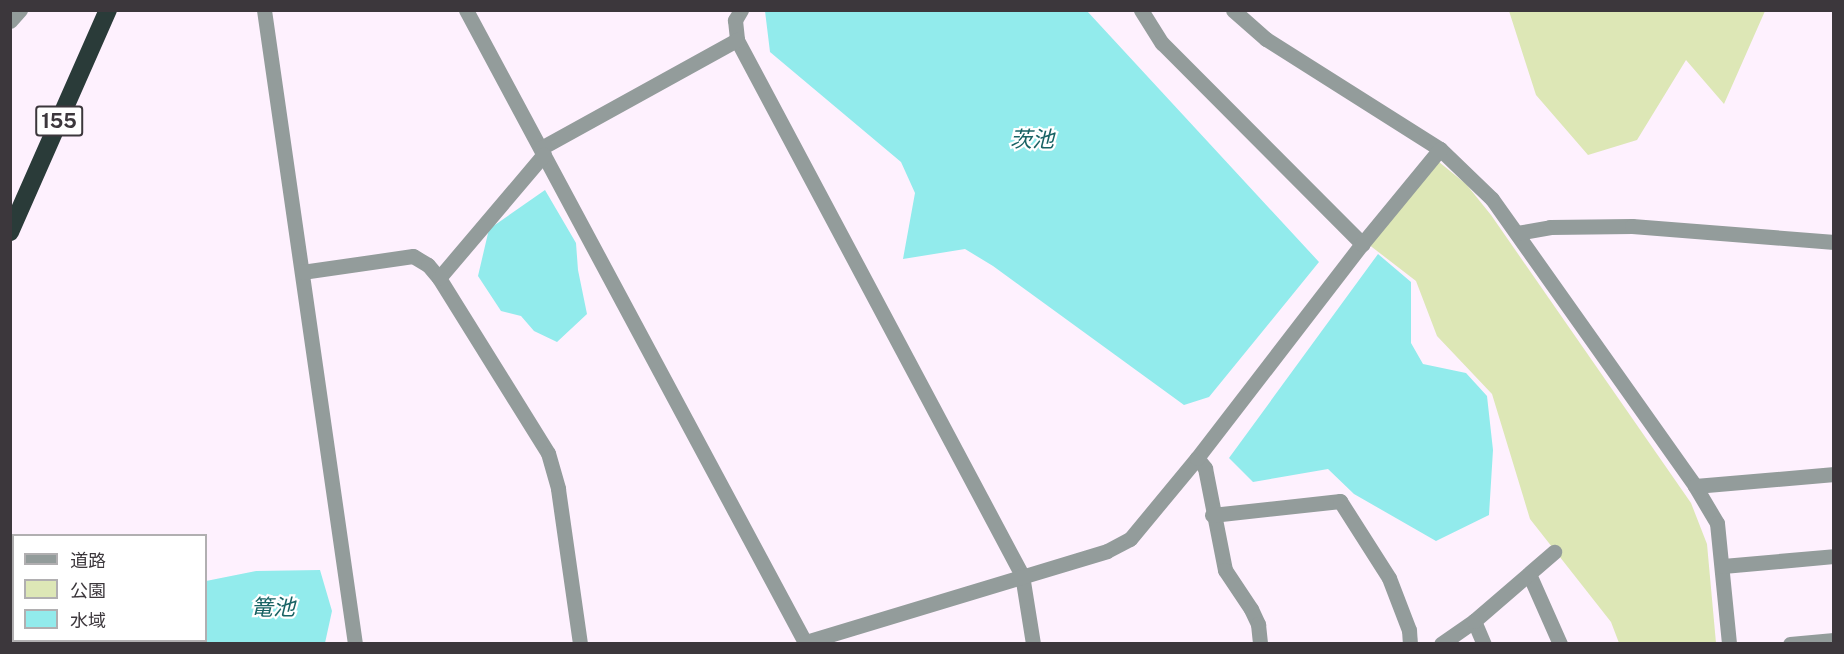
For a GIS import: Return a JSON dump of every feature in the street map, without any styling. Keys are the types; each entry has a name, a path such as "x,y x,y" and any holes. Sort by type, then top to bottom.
{"highway":[{"name":"155","path":"10,232 108,10"}],"street":[{"path":"10,21 20,10"},
{"path":"264,10 355,644"},
{"path":"466,10 806,643 1107,551 1130,539 1197,458 1362,244 1440,148"},
{"path":"741,10 735,20 737,40 1023,575 1033,644"},
{"path":"1141,10 1162,43 1362,244"},
{"path":"1233,10 1266,39 1440,148 1492,199 1695,486 1717,523 1729,644"},
{"path":"439,278 542,151 737,40"},
{"path":"1517,233 1550,227 1632,226 1833,242"},
{"path":"302,272 413,256 428,265 439,278 548,453 558,489 580,644"},
{"path":"1197,458 1204,468 1225,570 1251,609 1258,624 1260,644"},
{"path":"1695,486 1833,474"},
{"path":"1212,515 1340,501 1389,578 1409,630 1410,644"},
{"path":"1441,644 1474,621 1554,552"},
{"path":"1723,566 1833,556"},
{"path":"1528,574 1560,644"},
{"path":"1474,621 1484,644"},
{"path":"1790,644 1833,640"}],"green space":[{"path":"1509,10 1765,11 1724,104 1686,60 1637,140 1588,155 1536,95"},
{"path":"1439,162 1466,184 1491,215 1691,503 1707,544 1716,643 1619,643 1611,622 1530,519 1492,394 1437,336 1416,281 1368,244"}],"water":[{"name":"茨池","path":"765,11 1087,11 1319,262 1209,397 1184,405 993,266 965,249 903,259 915,193 901,162 770,52"},
{"path":"545,190 576,243 578,270 587,314 557,342 534,331 521,316 501,311 478,276 489,229"},
{"path":"1378,254 1411,282 1411,343 1423,364 1466,373 1487,396 1493,450 1489,515 1436,541 1354,494 1328,469 1253,482 1229,458"},
{"name":"篭池","path":"320,570 332,611 325,643 91,643 207,642 207,581 256,571"}]}
